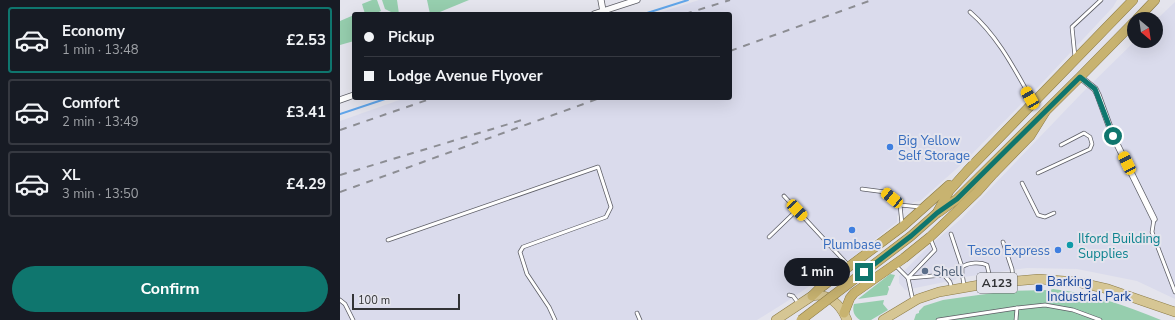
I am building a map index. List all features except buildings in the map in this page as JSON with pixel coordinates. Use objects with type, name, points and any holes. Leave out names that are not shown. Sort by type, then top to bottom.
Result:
[{"type":"highway","points":[[937,213],[949,191],[1033,102],[1133,0]]},
{"type":"highway","points":[[1144,12],[1155,0]]},
{"type":"highway","points":[[801,320],[957,199],[1127,29]]},
{"type":"highway","points":[[847,318],[850,298],[854,293],[930,237],[977,192],[1030,136],[1045,112]]},
{"type":"highway","points":[[812,296],[819,289],[902,228],[987,150]]},
{"type":"main road","name":"A123","points":[[883,320],[913,302],[939,292],[1013,281],[1046,280],[1077,282],[1108,289],[1175,311]]},
{"type":"main road","points":[[776,320],[799,304],[818,294],[829,298],[847,318]]},
{"type":"street","points":[[601,0],[603,11]]},
{"type":"street","points":[[600,12],[637,0]]},
{"type":"street","points":[[1080,77],[1095,89],[1113,136],[1154,219]]},
{"type":"street","points":[[340,100],[352,96]]},
{"type":"lane","points":[[1075,59],[1072,28],[1101,0]]},
{"type":"lane","points":[[970,12],[981,22],[1004,52],[1033,102]]},
{"type":"lane","points":[[1038,173],[1090,149],[1092,144],[1090,137],[1084,133],[1060,144]]},
{"type":"lane","points":[[388,240],[598,167],[611,207],[606,217],[523,247],[520,252],[527,274],[549,307],[555,320]]},
{"type":"lane","points":[[1022,183],[1038,215],[1045,217],[1054,213]]},
{"type":"lane","points":[[862,189],[885,192],[900,205],[925,207]]},
{"type":"lane","points":[[784,196],[849,267]]},
{"type":"lane","points":[[900,205],[902,228]]},
{"type":"lane","points":[[769,237],[797,210]]},
{"type":"lane","points":[[1154,219],[1152,232],[1175,292]]},
{"type":"lane","points":[[950,234],[962,267],[965,287]]},
{"type":"lane","points":[[908,278],[935,250],[930,237]]},
{"type":"lane","points":[[1003,242],[1012,269],[1013,281]]},
{"type":"lane","points":[[962,267],[966,264],[984,263],[987,265],[992,284]]},
{"type":"lane","points":[[895,264],[908,278],[913,302]]},
{"type":"lane","points":[[908,278],[944,275],[950,282],[952,289]]},
{"type":"lane","points":[[789,295],[793,296],[799,304]]},
{"type":"lane","points":[[340,300],[345,304],[353,320]]},
{"type":"lane","points":[[938,320],[1045,305],[1073,310],[1100,320]]},
{"type":"lane","points":[[1016,320],[1017,308]]},
{"type":"lane","points":[[637,313],[640,320]]},
{"type":"shaded area","points":[[699,0],[1117,0],[1113,7],[1042,83],[963,163],[920,201],[914,202],[897,216],[897,222],[854,256],[757,320],[340,320],[340,121],[399,100],[732,100],[732,12],[661,12]]},
{"type":"shaded area","points":[[1175,2],[1175,299],[1137,281],[1077,269],[1027,268],[957,278],[955,280],[905,290],[899,283],[899,276],[927,248],[962,218],[1082,93],[1128,48],[1163,48],[1163,13]]},
{"type":"green space","points":[[372,0],[377,0],[381,11],[364,12],[362,4]]},
{"type":"green space","points":[[382,0],[397,0],[399,12],[391,12],[385,9]]},
{"type":"green space","points":[[427,0],[469,0],[440,12],[430,12]]},
{"type":"green space","points":[[352,16],[352,42],[340,45],[340,21]]},
{"type":"green space","points":[[890,274],[895,275],[890,286],[888,286],[889,289],[887,295],[858,299]]},
{"type":"green space","points":[[1053,289],[1095,297],[1161,320],[914,320],[916,314],[919,313],[924,306],[943,300],[1008,291]]},
{"type":"green space","points":[[884,300],[883,304],[888,310],[871,320],[860,320],[856,317],[853,309],[854,304]]},
{"type":"waterway","points":[[650,12],[688,0]]},
{"type":"waterway","points":[[340,114],[382,100]]},
{"type":"railway","points":[[691,12],[730,0]]},
{"type":"railway","points":[[732,50],[872,0]]},
{"type":"railway","points":[[340,130],[427,100]]},
{"type":"railway","points":[[340,192],[594,100]]},
{"type":"railway","points":[[340,175],[522,120]]},
{"type":"place","name":"Big Yellow Self Storage","points":[[890,147]]},
{"type":"place","name":"Plumbase","points":[[852,230]]},
{"type":"place","name":"Ilford Building Supplies","points":[[1070,245]]},
{"type":"place","name":"Tesco Express","points":[[1058,250]]},
{"type":"place","name":"Shell","points":[[925,271]]},
{"type":"place","name":"Barking Industrial Park","points":[[1039,288]]},
{"type":"route","points":[[864,272],[911,236],[937,213],[957,199],[1080,77],[1095,89],[1113,136]]}]
